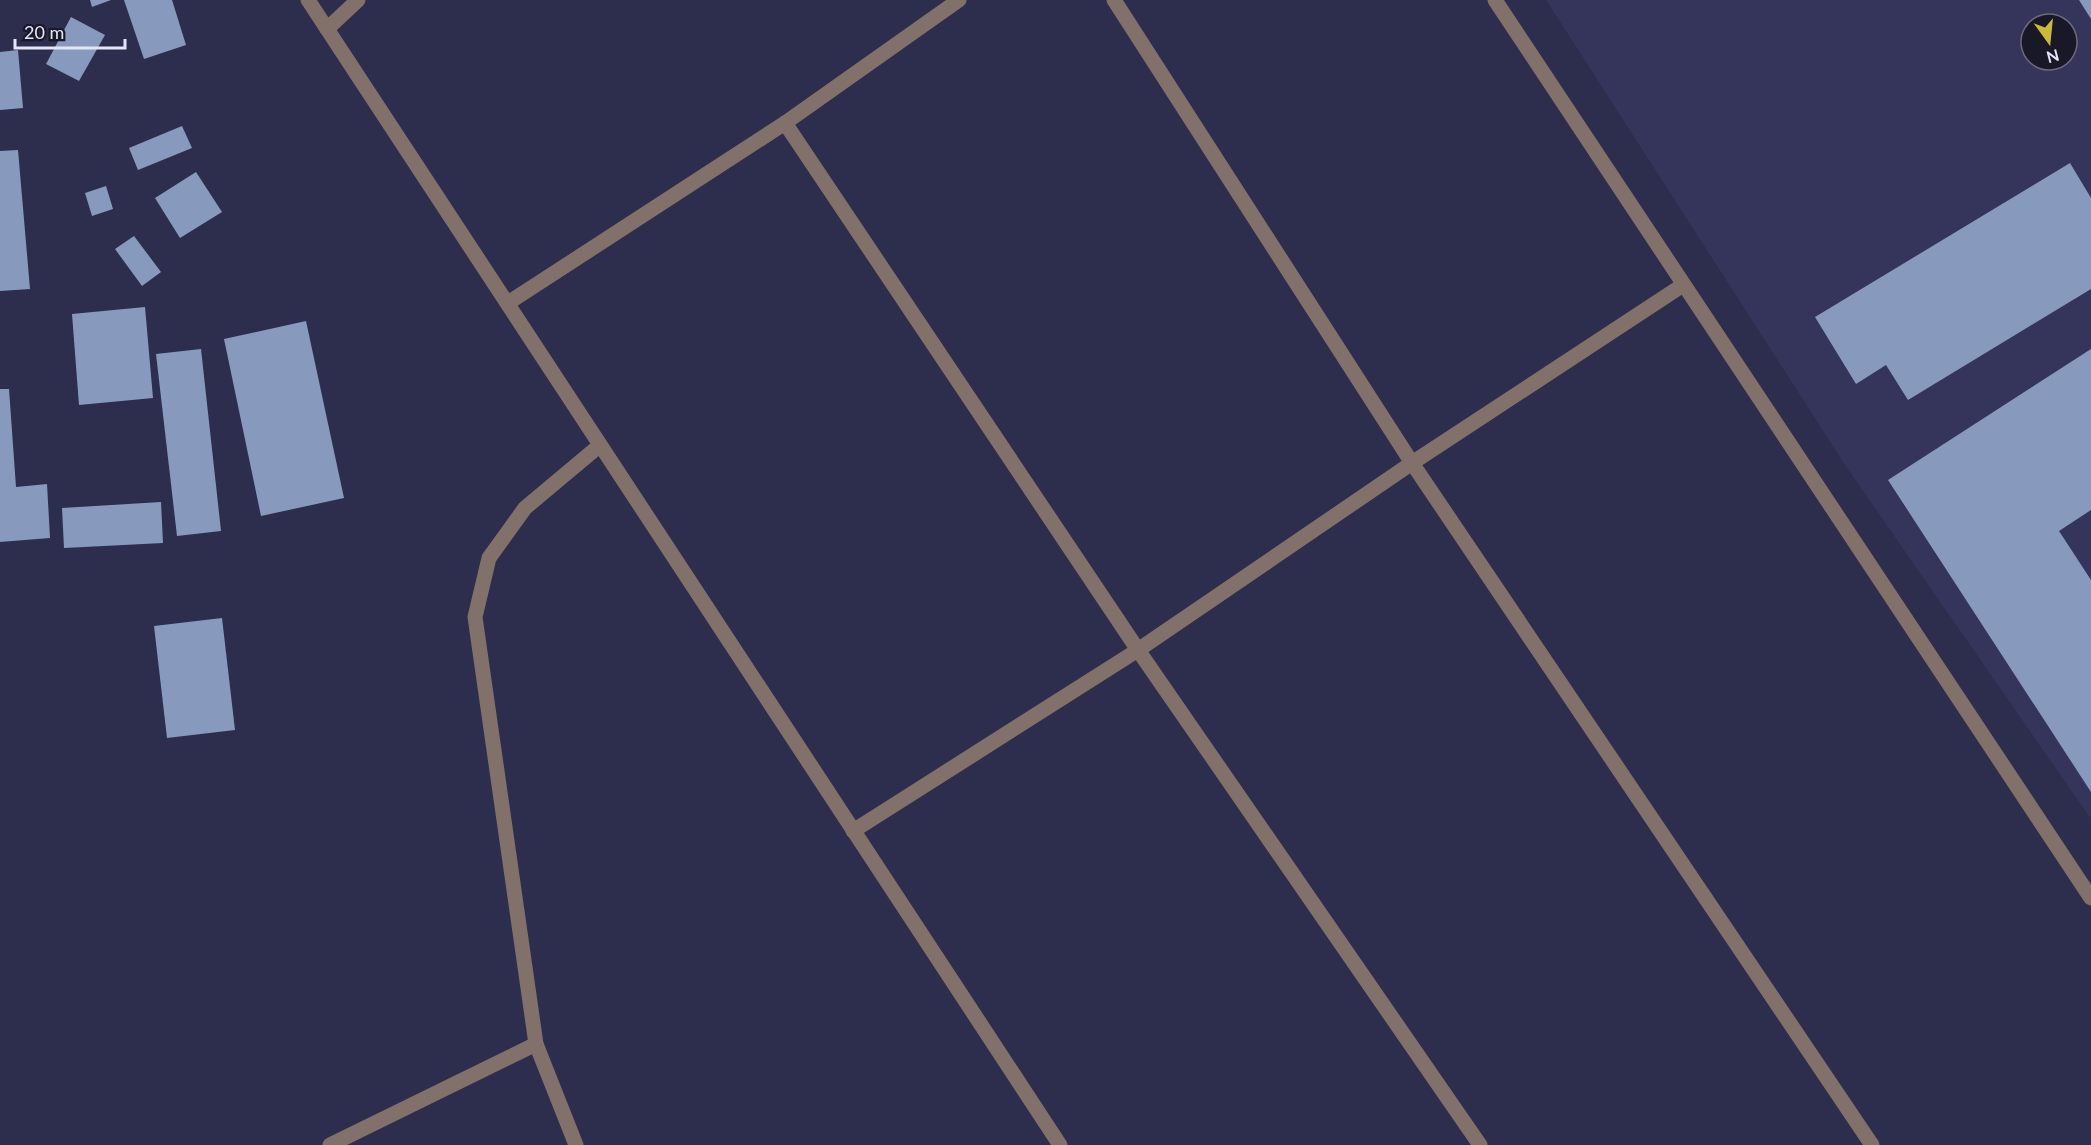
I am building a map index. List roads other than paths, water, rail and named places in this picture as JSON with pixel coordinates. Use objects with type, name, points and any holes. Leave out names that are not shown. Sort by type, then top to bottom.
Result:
[{"type":"street","points":[[308,0],[1060,1145]]},
{"type":"street","points":[[327,29],[358,0]]},
{"type":"street","points":[[508,303],[785,123],[959,0]]},
{"type":"street","points":[[1114,0],[1412,463],[1872,1145]]},
{"type":"street","points":[[1495,0],[2091,898]]},
{"type":"street","points":[[785,123],[1138,650],[1480,1145]]},
{"type":"street","points":[[853,831],[1138,650],[1412,463],[1683,285]]},
{"type":"street","points":[[576,1145],[536,1044],[475,616],[489,558],[525,508],[599,446]]},
{"type":"street","points":[[330,1145],[536,1044]]}]
